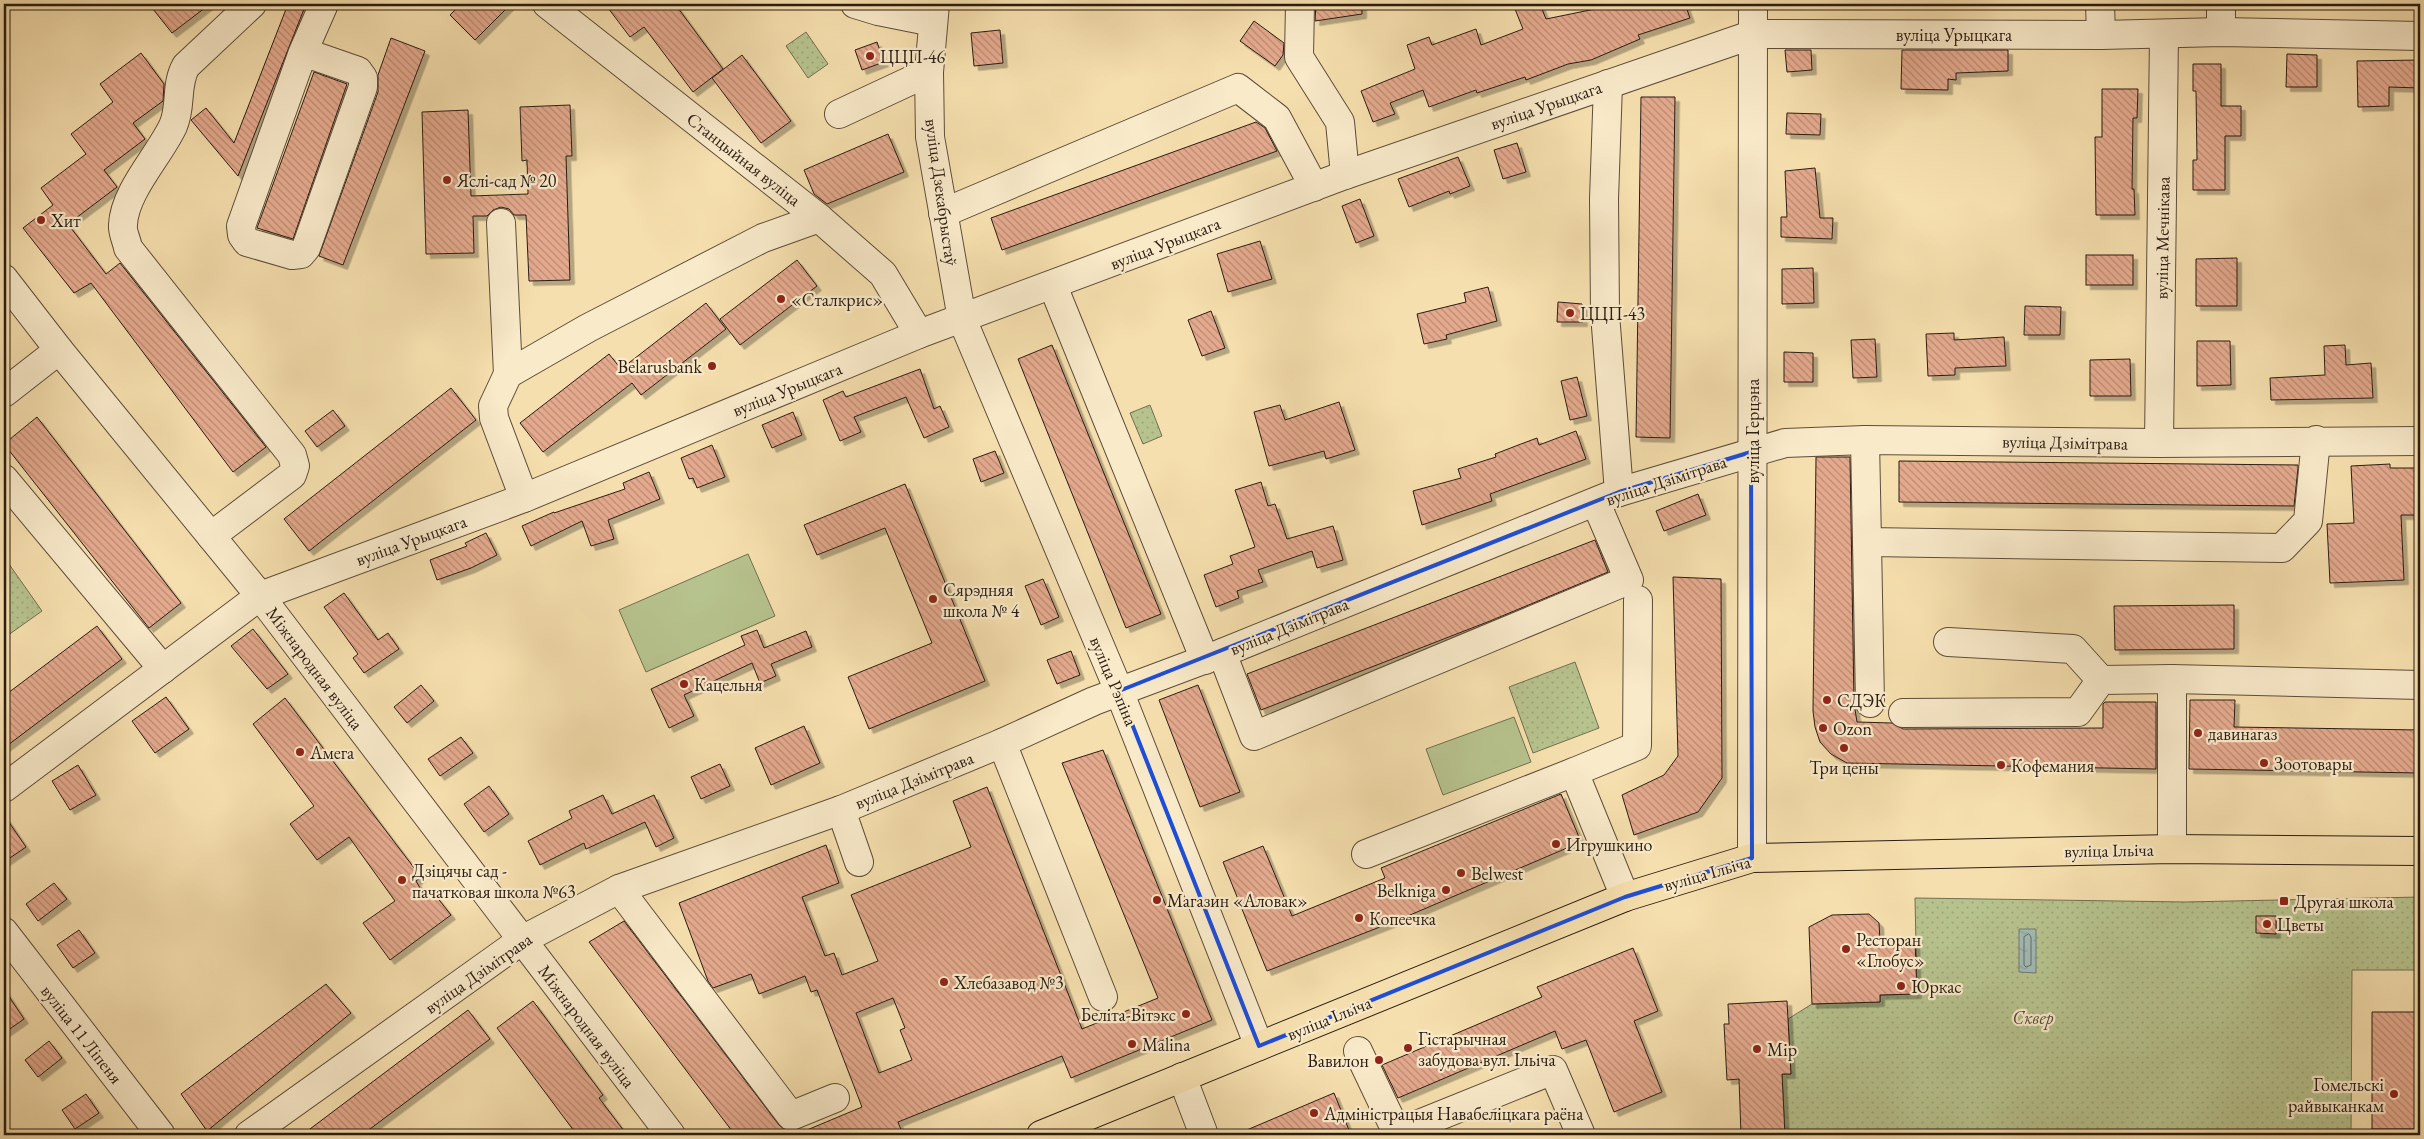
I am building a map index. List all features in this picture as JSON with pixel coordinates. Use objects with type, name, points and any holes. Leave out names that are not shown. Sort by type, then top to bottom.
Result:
[{"type":"main road","name":"вуліца Ільіча","points":[[1041,1135],[1625,897],[1752,858],[2172,849],[2420,851]]},
{"type":"street","points":[[211,536],[292,475],[295,466],[292,455],[128,248],[122,227],[127,206],[173,126],[179,109],[181,75],[186,66],[252,4]]},
{"type":"street","points":[[303,52],[358,70],[364,78],[306,248],[301,254],[292,255],[247,242],[242,235],[241,226],[303,52],[324,4]]},
{"type":"street","name":"Станцыйная вуліца","points":[[547,4],[819,218],[883,274],[920,334]]},
{"type":"street","points":[[855,4],[878,11],[934,13]]},
{"type":"street","points":[[1300,4],[1299,57],[1340,122],[1345,175]]},
{"type":"street","name":"вуліца Герцэна","points":[[1752,858],[1751,452],[1754,4]]},
{"type":"street","points":[[2100,4],[2101,34]]},
{"type":"street","points":[[2221,4],[2221,32]]},
{"type":"street","name":"вуліца Дзекабрыстаў","points":[[934,13],[929,72],[930,137],[962,319]]},
{"type":"street","name":"вуліца Урыцкага","points":[[4,788],[260,596],[524,498],[920,334],[1314,186],[1754,34],[2164,34],[2221,32],[2420,36]]},
{"type":"street","name":"вуліца Мечнікава","points":[[2160,443],[2164,34]]},
{"type":"street","points":[[839,114],[929,72]]},
{"type":"street","points":[[1052,286],[1213,657],[1254,736],[1629,580],[1607,498],[1604,199],[1608,84]]},
{"type":"street","points":[[943,213],[1238,88],[1277,118],[1314,186]]},
{"type":"street","points":[[508,374],[588,328],[763,238],[819,218]]},
{"type":"street","points":[[501,224],[508,374],[493,406],[494,418],[524,498]]},
{"type":"street","name":"Міжнародная вуліца","points":[[4,279],[59,350],[260,596],[671,1135]]},
{"type":"street","name":"вуліца Рэпіна","points":[[962,319],[1119,691],[1259,1046]]},
{"type":"street","points":[[4,393],[59,350]]},
{"type":"street","points":[[1865,440],[1870,703]]},
{"type":"street","name":"вуліца Дзімітрава","points":[[249,1135],[522,940],[619,888],[840,810],[1002,743],[1119,691],[1213,657],[1607,498],[1785,443],[1865,440],[2160,443],[2420,440]]},
{"type":"street","points":[[1867,542],[2282,548],[2308,521],[2316,440]]},
{"type":"street","points":[[4,479],[163,670]]},
{"type":"street","points":[[1366,854],[1637,746],[1638,600]]},
{"type":"street","points":[[1948,642],[2073,649],[2101,680],[2172,679],[2420,685]]},
{"type":"street","points":[[2172,679],[2172,849]]},
{"type":"street","points":[[1903,713],[2078,712],[2101,680]]},
{"type":"street","points":[[1002,743],[1103,997]]},
{"type":"street","points":[[1574,772],[1625,897]]},
{"type":"street","points":[[840,810],[859,862]]},
{"type":"street","points":[[619,888],[790,1116],[835,1098]]},
{"type":"street","name":"вуліца 11 Ліпеня","points":[[4,932],[161,1135]]},
{"type":"street","points":[[1358,1052],[1397,1133],[1553,1070],[1581,1135]]},
{"type":"street","points":[[1182,1077],[1204,1135]]},
{"type":"highlighted area","points":[[1751,452],[1752,858],[1625,897],[1259,1046],[1119,691],[1619,492]]},
{"type":"green space","points":[[806,32],[828,64],[808,78],[786,46]]},
{"type":"green space","points":[[1150,405],[1162,436],[1143,444],[1130,413]]},
{"type":"green space","points":[[748,554],[775,616],[646,672],[619,610]]},
{"type":"green space","points":[[4,557],[42,611],[4,638]]},
{"type":"green space","points":[[1575,662],[1599,728],[1533,753],[1509,687]]},
{"type":"green space","points":[[1514,717],[1531,762],[1443,795],[1426,749]]},
{"type":"green space","name":"Сквер","points":[[2420,897],[2420,970],[2352,970],[2351,1135],[1785,1135],[1782,1074],[1791,1074],[1788,1019],[1812,1004],[1880,1002],[1880,995],[1917,994],[1915,898],[2185,902]]},
{"type":"water","points":[[2019,929],[2036,929],[2036,973],[2019,972]]},
{"type":"building","points":[[149,4],[210,4],[172,33]]},
{"type":"building","points":[[288,4],[306,4],[238,176],[191,120],[206,108],[234,143]]},
{"type":"building","points":[[461,4],[511,4],[475,40],[450,15]]},
{"type":"building","points":[[605,4],[675,4],[723,69],[693,92],[644,27],[630,37]]},
{"type":"building","points":[[1316,4],[1362,4],[1362,14],[1315,21]]},
{"type":"building","points":[[1513,4],[1540,4],[1546,19],[1600,8],[1598,4],[1685,4],[1690,18],[1638,35],[1640,39],[1591,60],[1568,64],[1526,80],[1525,77],[1477,93],[1476,90],[1429,107],[1423,90],[1390,103],[1395,114],[1373,122],[1361,91],[1415,69],[1407,45],[1429,37],[1432,45],[1476,29],[1481,45],[1523,29]]},
{"type":"building","points":[[1254,21],[1284,43],[1283,55],[1275,66],[1240,41]]},
{"type":"building","points":[[1000,30],[1003,63],[974,66],[971,33]]},
{"type":"building","points":[[391,38],[425,51],[343,265],[319,256],[378,92],[378,75]]},
{"type":"building","name":"ЦЦП-46","points":[[877,42],[884,62],[862,70],[855,50]]},
{"type":"building","points":[[1785,50],[1811,50],[1812,70],[1787,72]]},
{"type":"building","points":[[1902,50],[2008,50],[2008,71],[1956,73],[1956,80],[1948,79],[1948,90],[1901,89]]},
{"type":"building","points":[[141,53],[164,84],[163,101],[133,123],[145,139],[104,170],[117,187],[68,224],[106,274],[120,263],[266,447],[233,472],[91,283],[74,293],[23,228],[53,205],[41,188],[86,154],[71,134],[113,102],[100,84]]},
{"type":"building","points":[[2287,54],[2317,55],[2317,87],[2286,87]]},
{"type":"building","points":[[742,55],[791,121],[761,143],[712,78]]},
{"type":"building","points":[[2420,60],[2420,88],[2389,87],[2389,106],[2358,107],[2357,61]]},
{"type":"building","points":[[2193,64],[2221,64],[2221,106],[2241,106],[2241,136],[2225,136],[2225,190],[2193,190],[2193,160],[2197,160],[2196,91],[2193,91]]},
{"type":"building","points":[[314,72],[347,84],[293,239],[257,228]]},
{"type":"building","points":[[2102,89],[2138,89],[2137,118],[2133,118],[2132,189],[2134,189],[2135,215],[2096,215],[2095,137],[2102,137]]},
{"type":"building","points":[[1641,97],[1675,97],[1670,438],[1636,437]]},
{"type":"building","name":"Яслі-сад № 20","points":[[570,105],[572,156],[566,156],[570,280],[529,281],[526,215],[514,215],[509,209],[501,207],[493,210],[487,216],[473,216],[474,253],[426,254],[422,112],[468,110],[471,196],[528,194],[527,160],[522,161],[520,107]]},
{"type":"building","points":[[1787,113],[1821,114],[1820,135],[1786,134]]},
{"type":"building","points":[[1256,122],[1265,128],[1277,151],[1002,250],[991,218]]},
{"type":"building","points":[[888,134],[904,172],[827,204],[814,194],[804,170]]},
{"type":"building","points":[[1517,143],[1526,172],[1503,179],[1494,150]]},
{"type":"building","points":[[1458,157],[1470,186],[1450,194],[1449,191],[1409,207],[1398,179]]},
{"type":"building","points":[[1815,168],[1820,218],[1833,218],[1832,239],[1781,237],[1781,217],[1787,217],[1785,171]]},
{"type":"building","points":[[1360,199],[1374,236],[1356,243],[1342,206]]},
{"type":"building","points":[[1260,241],[1272,279],[1228,292],[1217,254]]},
{"type":"building","points":[[2086,255],[2133,255],[2133,285],[2086,285]]},
{"type":"building","points":[[2237,258],[2237,306],[2196,306],[2196,259]]},
{"type":"building","points":[[797,260],[817,286],[740,345],[720,319]]},
{"type":"building","points":[[1813,268],[1814,303],[1782,304],[1782,269]]},
{"type":"building","points":[[1488,287],[1497,321],[1446,335],[1447,339],[1424,344],[1417,314],[1466,302],[1464,293]]},
{"type":"building","name":"ЦЦП-43","points":[[1558,302],[1582,304],[1583,322],[1557,322]]},
{"type":"building","points":[[706,303],[726,329],[641,395],[632,383],[543,452],[520,423],[609,354],[621,369]]},
{"type":"building","points":[[2025,306],[2061,307],[2060,335],[2024,335]]},
{"type":"building","points":[[1211,311],[1225,348],[1202,356],[1188,320]]},
{"type":"building","points":[[1954,333],[1954,340],[2004,337],[2006,366],[1955,368],[1955,375],[1928,376],[1926,334]]},
{"type":"building","points":[[1875,339],[1877,377],[1853,378],[1851,340]]},
{"type":"building","points":[[2197,341],[2230,341],[2231,385],[2197,386]]},
{"type":"building","points":[[1052,345],[1161,614],[1126,628],[1018,359]]},
{"type":"building","points":[[2345,345],[2346,365],[2371,363],[2373,398],[2271,400],[2270,378],[2325,375],[2324,346]]},
{"type":"building","points":[[1784,352],[1813,353],[1813,382],[1784,382]]},
{"type":"building","points":[[2130,359],[2131,396],[2090,396],[2090,360]]},
{"type":"building","points":[[920,369],[934,409],[940,406],[949,427],[924,438],[906,397],[854,417],[861,432],[840,441],[823,400],[843,391],[846,397]]},
{"type":"building","points":[[1577,377],[1587,416],[1570,420],[1561,381]]},
{"type":"building","points":[[451,388],[476,420],[309,551],[284,519]]},
{"type":"building","points":[[1339,402],[1355,450],[1326,459],[1324,451],[1269,466],[1254,412],[1280,405],[1285,420]]},
{"type":"building","points":[[333,410],[345,426],[317,447],[305,431]]},
{"type":"building","points":[[793,412],[802,435],[772,448],[762,425]]},
{"type":"building","points":[[37,417],[181,603],[149,628],[4,444]]},
{"type":"building","points":[[1576,431],[1586,459],[1490,494],[1492,501],[1422,525],[1413,491],[1461,478],[1458,469],[1496,457],[1495,454],[1537,438],[1539,445]]},
{"type":"building","points":[[712,445],[725,477],[697,488],[693,478],[689,479],[681,458]]},
{"type":"building","points":[[995,451],[1004,473],[981,482],[973,459]]},
{"type":"building","points":[[1816,457],[1850,457],[1854,703],[1857,722],[1892,723],[1903,729],[2103,728],[2103,704],[2105,702],[2156,702],[2156,769],[1847,763],[1831,754],[1820,742],[1815,727],[1813,711]]},
{"type":"building","points":[[1899,461],[2298,465],[2298,468],[2294,506],[1899,502]]},
{"type":"building","points":[[2390,464],[2390,468],[2420,468],[2420,515],[2401,515],[2404,580],[2330,583],[2327,524],[2354,523],[2351,466]]},
{"type":"building","points":[[649,472],[660,499],[608,520],[614,539],[591,546],[582,521],[531,546],[522,526],[554,512],[625,489],[623,483]]},
{"type":"building","points":[[1261,482],[1268,506],[1275,504],[1287,539],[1333,526],[1343,560],[1317,568],[1312,551],[1258,570],[1263,582],[1237,591],[1239,598],[1216,607],[1204,575],[1233,564],[1230,556],[1255,547],[1235,490]]},
{"type":"building","name":"Сярэдняя школа № 4","points":[[905,484],[985,681],[869,729],[848,677],[932,643],[885,528],[817,555],[804,525]]},
{"type":"building","points":[[1698,494],[1706,515],[1664,531],[1656,511]]},
{"type":"building","points":[[486,533],[497,555],[471,568],[437,580],[430,560],[467,546],[465,543]]},
{"type":"building","points":[[1595,540],[1608,572],[1490,621],[1261,710],[1247,674]]},
{"type":"building","points":[[1673,577],[1721,579],[1722,778],[1698,812],[1634,835],[1622,795],[1664,775],[1678,756]]},
{"type":"building","points":[[1043,579],[1059,617],[1041,625],[1025,586]]},
{"type":"building","points":[[344,593],[378,640],[388,633],[399,649],[364,673],[353,658],[358,654],[324,607]]},
{"type":"building","points":[[2234,605],[2234,649],[2115,650],[2114,606]]},
{"type":"building","points":[[97,626],[122,659],[4,748],[4,696]]},
{"type":"building","points":[[253,629],[288,674],[267,689],[231,646]]},
{"type":"building","points":[[757,630],[764,648],[806,631],[812,647],[771,664],[776,676],[760,683],[752,663],[684,695],[694,716],[669,728],[651,689],[745,645],[741,636]]},
{"type":"building","points":[[1071,651],[1080,675],[1057,684],[1047,660]]},
{"type":"building","points":[[421,685],[434,701],[407,723],[394,707]]},
{"type":"building","points":[[1198,685],[1240,792],[1200,807],[1159,700]]},
{"type":"building","points":[[166,697],[189,729],[155,753],[132,721]]},
{"type":"building","name":"Дзіцячы сад - пачатковая школа №63","points":[[285,698],[421,877],[416,881],[424,895],[432,891],[451,915],[390,960],[363,923],[395,901],[349,837],[317,860],[290,824],[314,806],[253,724]]},
{"type":"building","points":[[2190,700],[2235,700],[2234,727],[2420,730],[2420,773],[2189,769]]},
{"type":"building","points":[[804,726],[820,763],[771,785],[755,748]]},
{"type":"building","points":[[461,737],[473,753],[440,776],[428,759]]},
{"type":"building","points":[[1103,750],[1212,1020],[1071,1078],[1062,1056],[898,1122],[903,1135],[795,1135],[862,1107],[817,990],[811,992],[805,976],[759,994],[751,974],[713,988],[708,981],[679,903],[826,845],[839,883],[802,897],[825,956],[834,953],[842,975],[878,961],[851,895],[971,847],[953,801],[987,787],[1082,1029],[1158,998],[1062,763]],"holes":[[[893,998],[905,1028],[900,1030],[912,1060],[879,1073],[856,1013]]]},
{"type":"building","points":[[720,764],[730,786],[701,799],[691,777]]},
{"type":"building","points":[[78,765],[96,795],[70,810],[52,781]]},
{"type":"building","points":[[489,786],[509,814],[484,832],[464,804]]},
{"type":"building","points":[[1561,794],[1581,842],[1403,918],[1267,971],[1223,862],[1263,846],[1292,916],[1385,878],[1381,868]]},
{"type":"building","points":[[603,795],[612,814],[654,795],[674,838],[656,847],[645,822],[586,849],[584,843],[540,865],[528,841],[572,818],[569,811]]},
{"type":"building","points":[[4,815],[26,847],[4,862]]},
{"type":"building","points":[[54,883],[67,899],[38,921],[26,904]]},
{"type":"building","points":[[1869,914],[1879,923],[1880,941],[1915,940],[1917,994],[1880,995],[1880,1002],[1812,1004],[1809,927],[1832,915]]},
{"type":"building","points":[[2256,916],[2276,916],[2276,934],[2256,933]]},
{"type":"building","points":[[624,921],[779,1125],[791,1135],[735,1135],[589,942]]},
{"type":"building","points":[[79,930],[95,953],[73,968],[57,945]]},
{"type":"building","points":[[1633,948],[1658,1011],[1634,1021],[1662,1092],[1614,1112],[1586,1040],[1562,1049],[1555,1031],[1398,1098],[1382,1065],[1542,997],[1537,987]]},
{"type":"building","points":[[326,984],[351,1013],[207,1131],[181,1094]]},
{"type":"building","points":[[4,989],[24,1019],[4,1033]]},
{"type":"building","points":[[533,1001],[603,1095],[599,1098],[627,1135],[577,1135],[497,1028]]},
{"type":"building","name":"Мір","points":[[1787,1001],[1791,1074],[1782,1074],[1785,1135],[1741,1135],[1739,1079],[1727,1080],[1724,1024],[1729,1024],[1728,1004]]},
{"type":"building","points":[[468,1010],[490,1039],[362,1135],[302,1135]]},
{"type":"building","name":"Гомельскі райвыканкам","points":[[2372,1012],[2420,1012],[2420,1059],[2417,1059],[2417,1129],[2372,1129]]},
{"type":"building","points":[[49,1041],[62,1058],[38,1077],[25,1060]]},
{"type":"building","name":"Адміністрацыя Навабеліцкага раёна","points":[[1334,1093],[1351,1135],[1235,1135]]},
{"type":"building","points":[[86,1094],[99,1113],[75,1129],[62,1110]]},
{"type":"place","name":"ЦЦП-46","points":[[870,56]]},
{"type":"place","name":"Яслі-сад № 20","points":[[447,180]]},
{"type":"place","name":"Хит","points":[[41,220]]},
{"type":"place","name":"«Сталкрис»","points":[[781,299]]},
{"type":"place","name":"ЦЦП-43","points":[[1570,313]]},
{"type":"place","name":"Belarusbank","points":[[712,366]]},
{"type":"place","name":"Сярэдняя школа № 4","points":[[933,599]]},
{"type":"place","name":"Кацельня","points":[[684,684]]},
{"type":"place","name":"СДЭК","points":[[1827,700]]},
{"type":"place","name":"Ozon","points":[[1823,728]]},
{"type":"place","name":"давинагаз","points":[[2198,733]]},
{"type":"place","name":"Три цены","points":[[1844,748]]},
{"type":"place","name":"Амега","points":[[300,752]]},
{"type":"place","name":"Зоотовары","points":[[2264,763]]},
{"type":"place","name":"Кофемания","points":[[2001,765]]},
{"type":"place","name":"Игрушкино","points":[[1556,844]]},
{"type":"place","name":"Belwest","points":[[1461,873]]},
{"type":"place","name":"Дзіцячы сад - пачатковая школа №63","points":[[402,880]]},
{"type":"place","name":"Belkniga","points":[[1446,890]]},
{"type":"place","name":"Магазин «Аловак»","points":[[1157,900]]},
{"type":"place","name":"Другая школа","points":[[2284,901]]},
{"type":"place","name":"Копеечка","points":[[1359,918]]},
{"type":"place","name":"Цветы","points":[[2267,924]]},
{"type":"place","name":"Ресторан «Глобус»","points":[[1846,949]]},
{"type":"place","name":"Хлебазавод №3","points":[[944,982]]},
{"type":"place","name":"Юркас","points":[[1901,986]]},
{"type":"place","name":"Беліта-Вітэкс","points":[[1186,1014]]},
{"type":"place","name":"Malina","points":[[1132,1044]]},
{"type":"place","name":"Гістарычная забудова вул. Ільіча","points":[[1408,1048]]},
{"type":"place","name":"Мір","points":[[1757,1049]]},
{"type":"place","name":"Вавилон","points":[[1379,1060]]},
{"type":"place","name":"Гомельскі райвыканкам","points":[[2394,1094]]},
{"type":"place","name":"Адміністрацыя Навабеліцкага раёна","points":[[1314,1113]]}]
